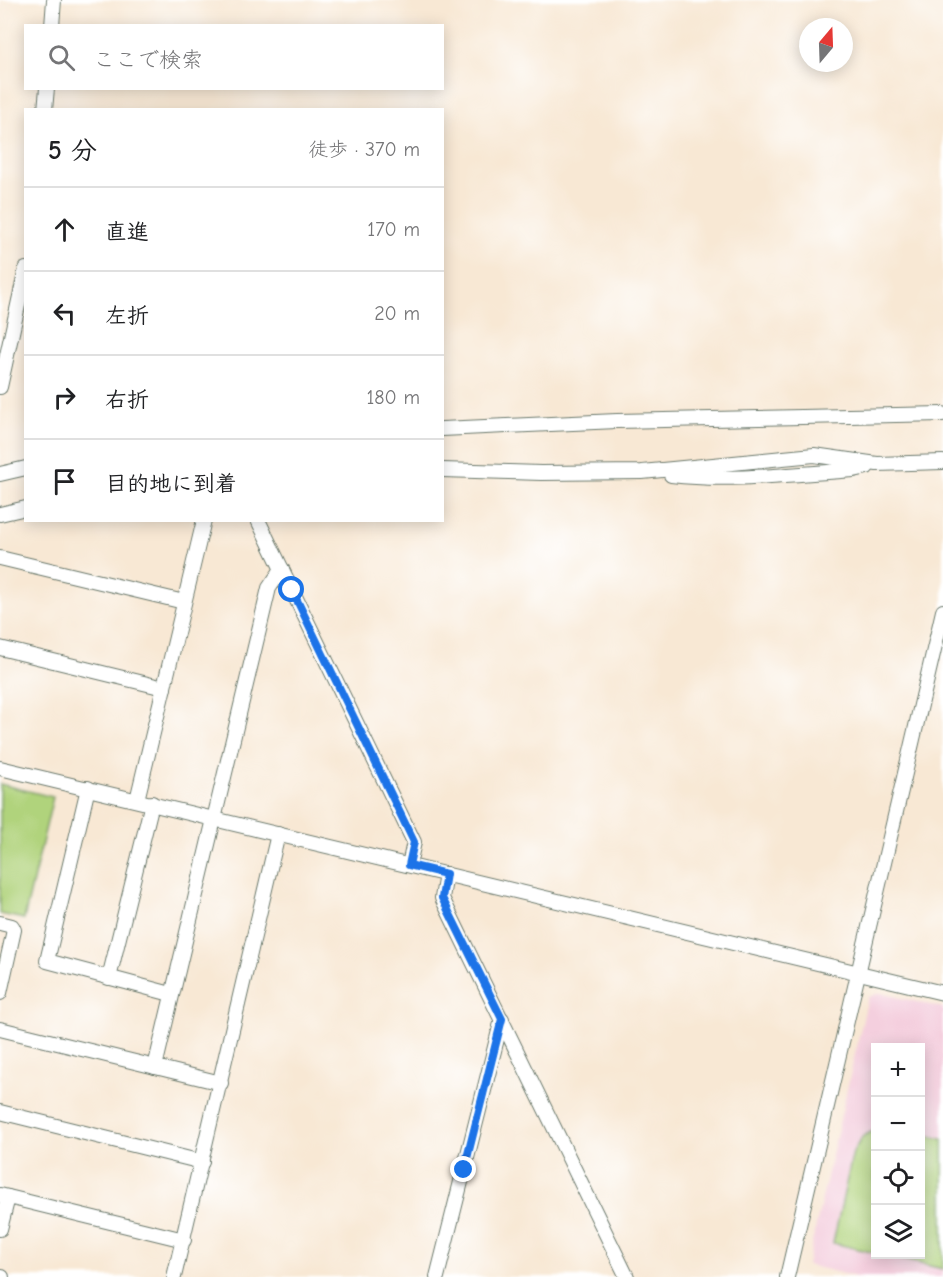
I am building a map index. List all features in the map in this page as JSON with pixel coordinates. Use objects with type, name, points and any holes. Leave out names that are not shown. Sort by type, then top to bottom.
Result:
[{"type":"street","points":[[52,24],[54,0]]},
{"type":"street","points":[[45,108],[47,90]]},
{"type":"street","points":[[0,387],[24,277]]},
{"type":"street","points":[[444,429],[617,421],[943,414]]},
{"type":"street","points":[[444,470],[541,473],[642,472],[814,455],[877,464],[943,462]]},
{"type":"street","points":[[0,474],[24,468]]},
{"type":"street","points":[[0,514],[24,508]]},
{"type":"street","points":[[137,800],[204,522]]},
{"type":"street","points":[[259,522],[414,842],[409,865]]},
{"type":"street","points":[[0,558],[184,602]]},
{"type":"street","points":[[155,1067],[269,588],[282,569]]},
{"type":"street","points":[[786,1277],[943,611]]},
{"type":"street","points":[[0,648],[164,688]]},
{"type":"street","points":[[0,768],[943,993]]},
{"type":"street","points":[[88,788],[47,962],[171,994]]},
{"type":"street","points":[[109,978],[152,803]]},
{"type":"street","points":[[174,1277],[278,834]]},
{"type":"street","points":[[446,874],[442,898],[627,1277]]},
{"type":"street","points":[[0,923],[12,926],[14,930],[0,993]]},
{"type":"street","points":[[437,1277],[502,1019]]},
{"type":"street","points":[[0,1029],[220,1083]]},
{"type":"street","points":[[0,1112],[202,1162]]},
{"type":"street","points":[[0,1229],[4,1196],[184,1240]]},
{"type":"shaded area","points":[[880,993],[943,1008],[943,1277],[857,1277],[807,1265],[868,997]]},
{"type":"green space","points":[[0,784],[53,797],[24,919],[0,914]]},
{"type":"green space","points":[[871,1132],[871,1252],[833,1243],[853,1152],[863,1136]]},
{"type":"green space","points":[[925,1135],[943,1139],[943,1269],[899,1259],[925,1259]]},
{"type":"route","points":[[292,590],[414,842],[409,865],[446,874],[442,898],[502,1019],[464,1170]]}]
